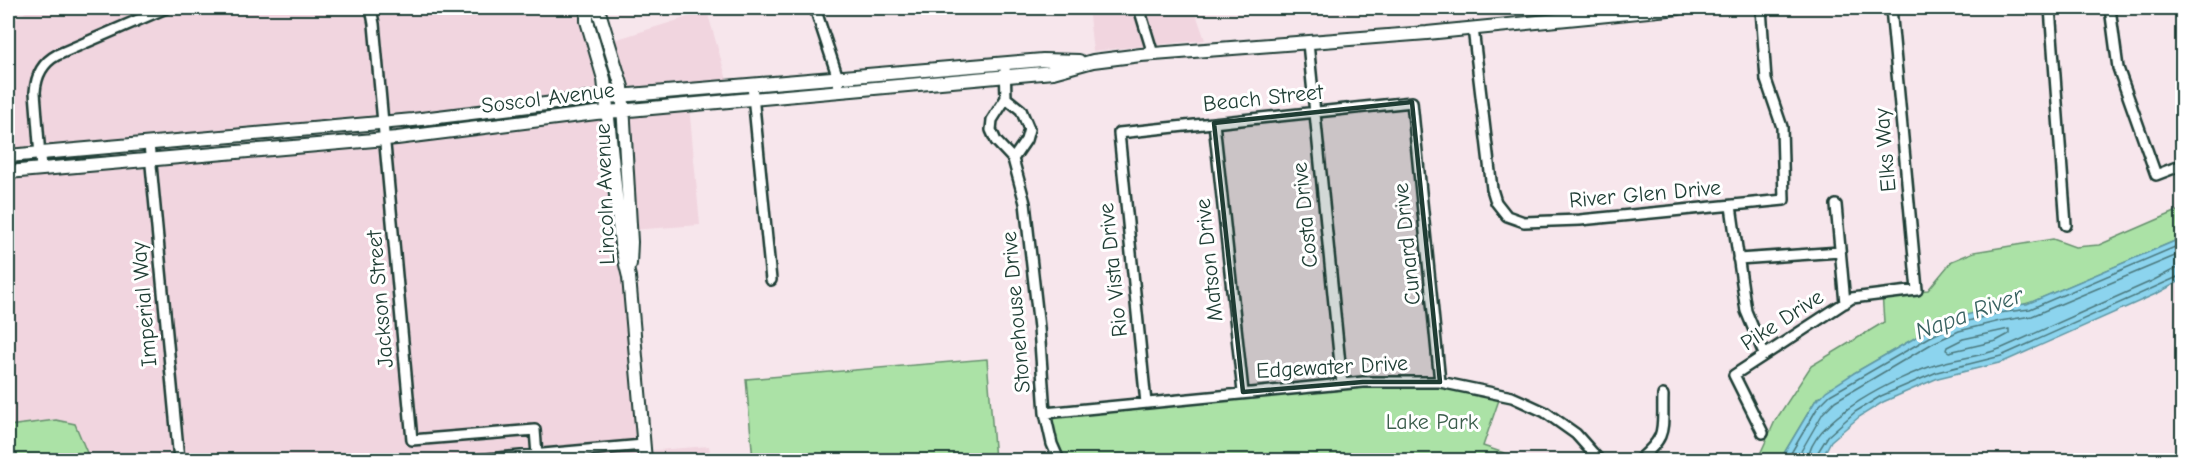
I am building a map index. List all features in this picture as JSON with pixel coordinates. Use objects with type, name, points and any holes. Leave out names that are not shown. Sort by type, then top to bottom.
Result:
[{"type":"main road","name":"Lincoln Avenue","points":[[587,8],[587,21],[602,67],[621,244],[629,277]]},
{"type":"main road","name":"Lincoln Avenue","points":[[594,8],[600,15],[622,87],[631,242],[629,277],[645,460]]},
{"type":"main road","name":"Soscol Avenue","points":[[8,172],[386,139],[624,111],[753,92],[1005,70],[1053,72],[1093,61],[1153,54],[1308,43],[1679,8]]},
{"type":"main road","name":"Soscol Avenue","points":[[8,156],[384,123],[623,96],[753,92]]},
{"type":"street","points":[[41,169],[35,92],[44,64],[57,55],[166,8]]},
{"type":"street","name":"Jackson Street","points":[[371,8],[386,139],[412,440],[535,430],[537,454]]},
{"type":"street","points":[[815,8],[838,84]]},
{"type":"street","points":[[1139,8],[1153,54]]},
{"type":"street","name":"River Glen Drive","points":[[1473,28],[1492,189],[1496,202],[1507,216],[1524,222],[1545,222],[1784,200],[1782,127],[1766,80],[1761,8]]},
{"type":"street","name":"Elks Way","points":[[1891,8],[1917,290]]},
{"type":"street","points":[[2050,8],[2066,225]]},
{"type":"street","points":[[2110,8],[2118,68],[2156,175],[2182,165]]},
{"type":"street","name":"Costa Drive","points":[[1308,43],[1342,384]]},
{"type":"street","points":[[1005,70],[1006,98],[1021,110],[1029,129],[1026,140],[1013,159]]},
{"type":"street","points":[[753,92],[771,280]]},
{"type":"street","name":"Stonehouse Drive","points":[[1006,98],[992,120],[992,130],[996,141],[1013,159],[1025,203],[1040,328],[1045,413],[1052,444],[1059,460]]},
{"type":"street","name":"Beach Street","points":[[1119,134],[1412,102]]},
{"type":"street","name":"Cunard Drive","points":[[1412,102],[1440,382]]},
{"type":"street","name":"Matson Drive","points":[[1214,123],[1243,392]]},
{"type":"street","name":"Rio Vista Drive","points":[[1119,134],[1146,402]]},
{"type":"street","name":"Imperial Way","points":[[149,144],[178,460]]},
{"type":"street","points":[[1836,205],[1845,303]]},
{"type":"street","points":[[1731,206],[1746,312],[1764,354]]},
{"type":"street","points":[[1738,259],[1840,252]]},
{"type":"street","name":"Pike Drive","points":[[1763,433],[1734,375],[1859,296],[1917,290]]},
{"type":"street","name":"Edgewater Drive","points":[[1045,413],[1363,382],[1440,382],[1512,397],[1545,412],[1576,434],[1599,460]]},
{"type":"street","points":[[1639,460],[1656,446],[1661,437],[1663,395]]},
{"type":"street","points":[[476,460],[643,444]]},
{"type":"highlighted area","points":[[1412,102],[1440,382],[1363,382],[1243,392],[1214,123]]},
{"type":"shaded area","points":[[31,8],[587,8],[606,98],[8,156],[8,25]]},
{"type":"shaded area","points":[[1088,8],[1194,8],[1205,40],[1093,51]]},
{"type":"shaded area","points":[[707,11],[729,87],[623,96],[608,42]]},
{"type":"shaded area","points":[[689,105],[700,225],[631,230],[624,111]]},
{"type":"shaded area","points":[[608,112],[644,451],[709,446],[711,460],[90,460],[75,424],[56,420],[8,426],[8,172]]},
{"type":"green space","points":[[2182,209],[2182,238],[2032,302],[1927,331],[1854,373],[1841,391],[1817,398],[1780,460],[1745,460],[1760,454],[1775,421],[1811,366],[1884,322],[1882,293],[1928,290],[1952,261],[1974,252],[2053,239],[2075,247],[2099,245]]},
{"type":"green space","points":[[987,359],[995,460],[753,460],[746,379]]},
{"type":"green space","name":"Lake Park","points":[[1440,382],[1501,394],[1483,446],[1525,460],[1059,460],[1045,413],[1243,392]]},
{"type":"green space","points":[[56,420],[75,424],[90,460],[8,460],[8,426]]},
{"type":"water","points":[[2182,238],[2182,280],[2158,293],[2003,362],[1938,378],[1883,402],[1859,417],[1831,441],[1821,460],[1780,460],[1817,398],[1818,400],[1826,391],[1854,373],[1927,331],[1955,318],[1997,307],[2027,304]]},
{"type":"water label","name":"Napa River","points":[[1969,313]]}]
